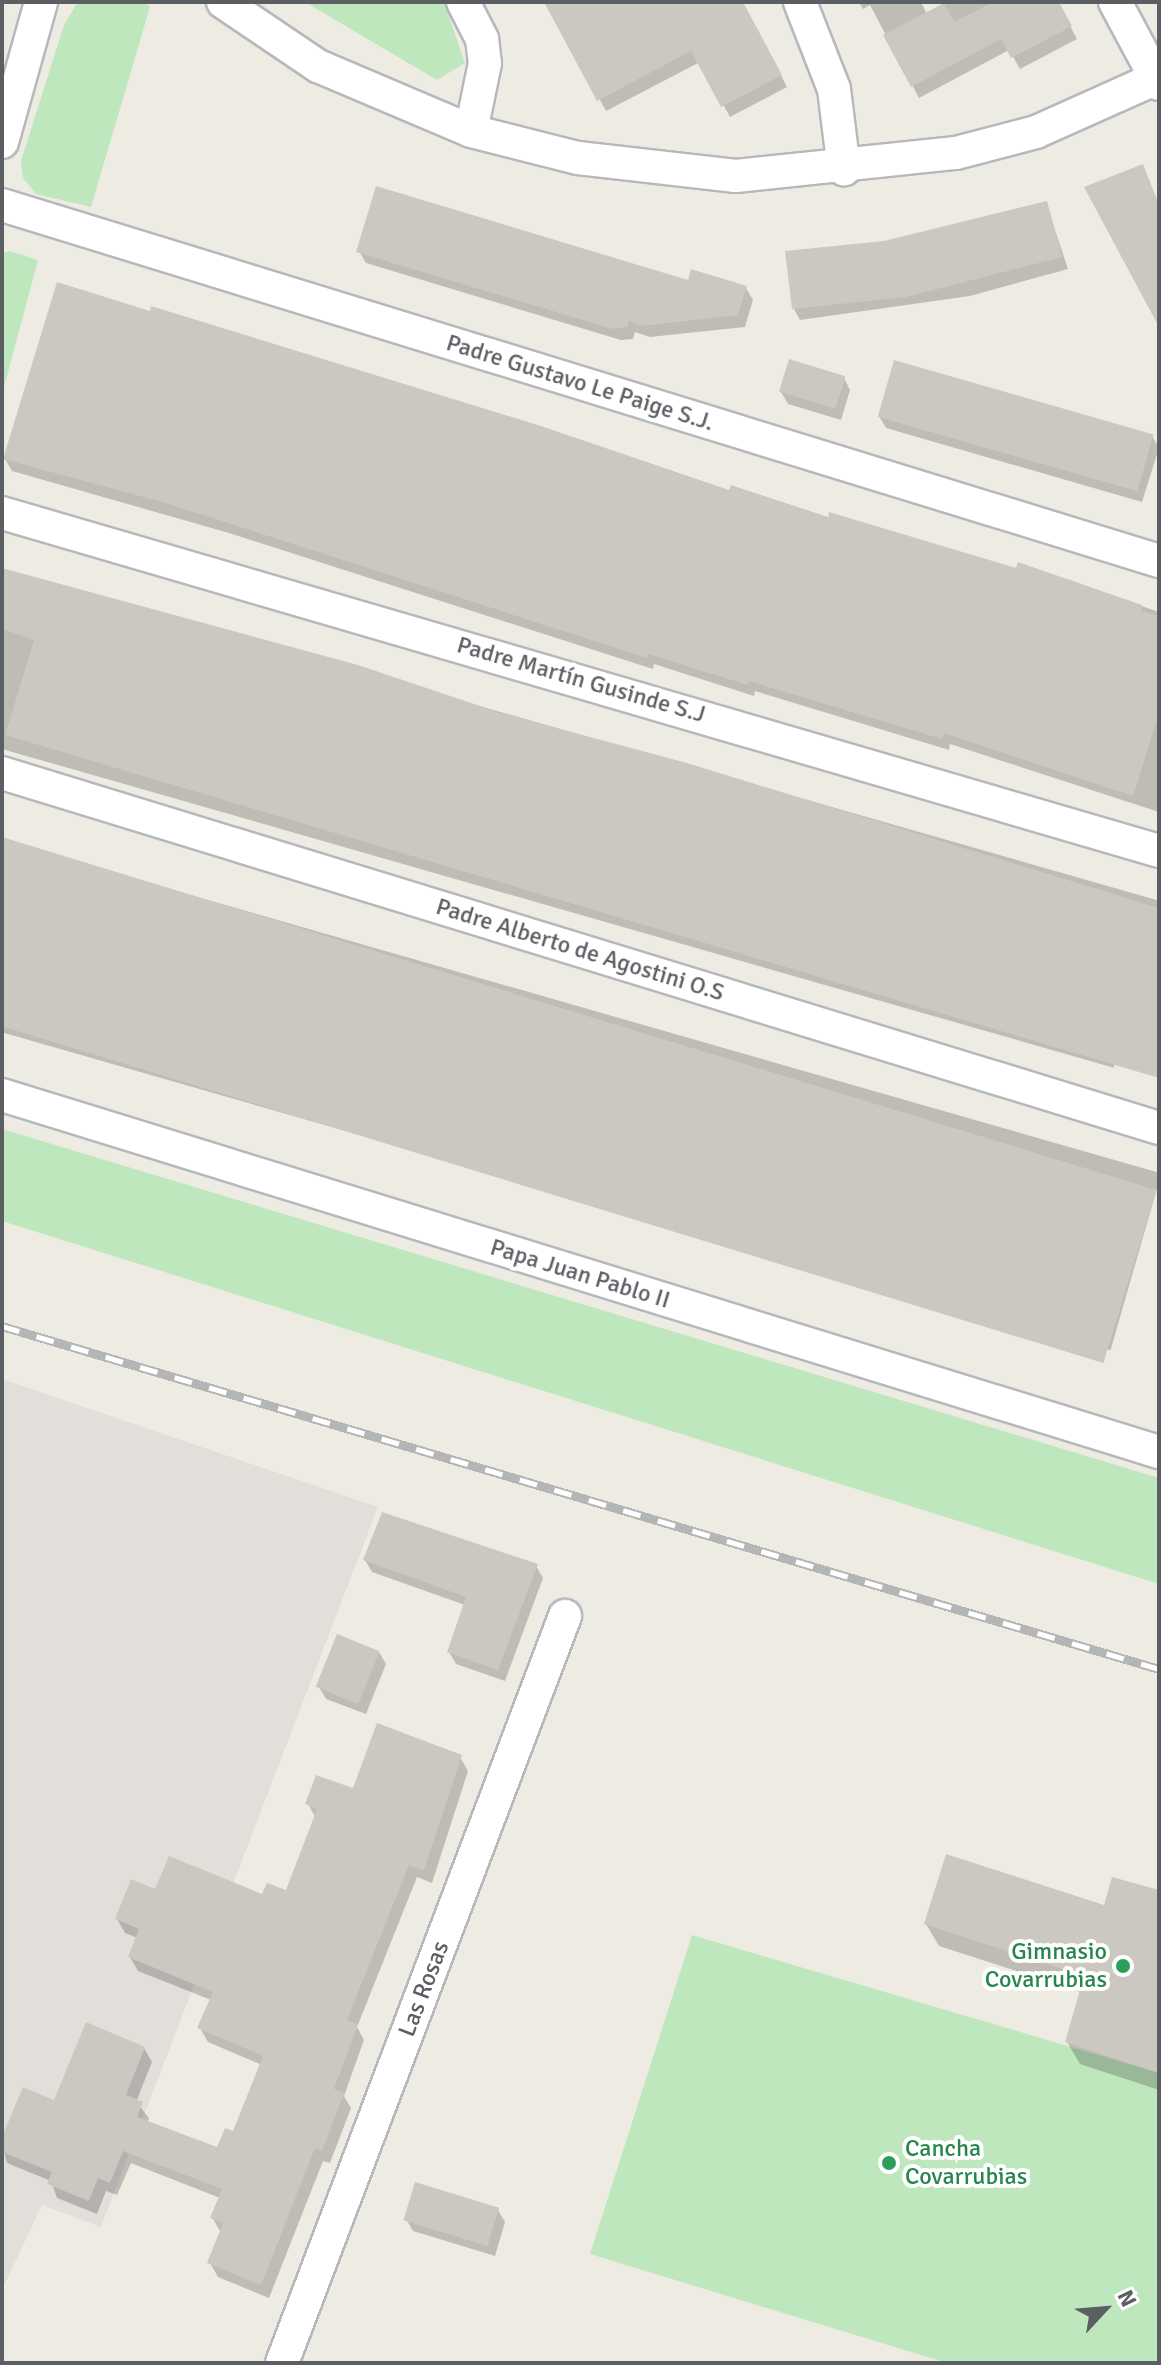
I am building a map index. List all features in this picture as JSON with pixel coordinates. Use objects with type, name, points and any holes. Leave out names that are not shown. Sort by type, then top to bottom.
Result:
[{"type":"street","points":[[2,142],[41,2]]},
{"type":"street","points":[[223,2],[318,66],[471,131],[578,158],[736,176],[844,169],[956,153],[1036,132],[1158,80],[1115,2]]},
{"type":"street","points":[[463,2],[482,39],[485,63],[471,131]]},
{"type":"street","points":[[800,2],[834,89],[844,169]]},
{"type":"street","name":"Padre Gustavo Le Paige S.J.","points":[[2,205],[1159,561]]},
{"type":"street","name":"Padre Martín Gusinde S.J","points":[[2,513],[1159,851]]},
{"type":"street","name":"Padre Alberto de Agostini O.S","points":[[2,773],[1159,1128]]},
{"type":"street","name":"Papa Juan Pablo II","points":[[2,1095],[1159,1452]]},
{"type":"street","name":"Las Rosas","points":[[282,2363],[565,1616]]},
{"type":"shaded area","points":[[2,1379],[378,1507],[101,2227],[42,2205],[2,2290]]},
{"type":"green space","points":[[78,2],[144,2],[150,7],[91,207],[36,194],[23,178],[21,161],[64,25]]},
{"type":"green space","points":[[305,2],[444,2],[465,63],[437,80]]},
{"type":"green space","points":[[9,251],[38,260],[2,395],[2,254]]},
{"type":"green space","points":[[2,1129],[1159,1478],[1159,1584],[2,1221]]},
{"type":"green space","name":"Cancha Covarrubias","points":[[692,1935],[1159,2073],[1159,2363],[947,2363],[590,2254]]},
{"type":"building","points":[[544,2],[743,2],[782,75],[721,107],[691,51],[597,101]]},
{"type":"building","points":[[993,2],[1059,2],[1072,26],[1011,58],[1001,39],[911,87],[883,35],[944,3],[954,22]]},
{"type":"building","points":[[1143,164],[1159,205],[1159,327],[1084,187]]},
{"type":"building","points":[[376,186],[688,280],[691,269],[747,286],[738,315],[642,326],[629,321],[627,327],[613,329],[356,252]]},
{"type":"building","points":[[1047,201],[1062,257],[906,297],[792,309],[785,251],[884,241]]},
{"type":"building","points":[[57,282],[150,311],[151,306],[538,425],[729,490],[731,485],[828,517],[829,512],[1016,568],[1018,562],[1142,605],[1141,611],[1159,616],[1159,714],[1133,796],[944,733],[942,739],[749,681],[748,685],[648,654],[647,658],[169,504],[3,459]]},
{"type":"building","points":[[789,359],[845,376],[835,409],[779,392]]},
{"type":"building","points":[[894,360],[1154,434],[1137,491],[878,417]]},
{"type":"building","points":[[2,568],[358,665],[504,714],[687,763],[1159,908],[1159,1078],[5,735],[34,640],[2,629]]},
{"type":"building","points":[[2,837],[1156,1190],[1103,1363],[2,1026]]},
{"type":"building","points":[[382,1512],[538,1564],[498,1670],[447,1652],[466,1597],[363,1560]]},
{"type":"building","points":[[337,1634],[380,1651],[358,1704],[316,1687]]},
{"type":"building","points":[[377,1723],[462,1755],[424,1870],[409,1865],[347,2020],[358,2024],[334,2089],[344,2093],[322,2151],[315,2148],[261,2285],[207,2263],[223,2223],[210,2218],[222,2189],[123,2151],[110,2183],[98,2178],[89,2201],[47,2184],[52,2172],[2,2152],[2,2137],[23,2087],[54,2100],[86,2022],[145,2047],[126,2095],[143,2102],[137,2117],[217,2147],[225,2128],[233,2131],[263,2056],[197,2028],[213,1992],[128,1957],[139,1929],[115,1919],[131,1879],[155,1889],[169,1856],[262,1894],[267,1883],[286,1890],[317,1809],[305,1804],[316,1775],[353,1788]]},
{"type":"building","points":[[946,1854],[1104,1905],[1112,1877],[1159,1890],[1159,2073],[1065,2042],[1084,1976],[924,1924]]},
{"type":"building","points":[[415,2182],[499,2208],[487,2246],[403,2220]]},
{"type":"railway","points":[[2,1326],[1159,1669]]},
{"type":"place","name":"Gimnasio Covarrubias","points":[[1123,1966]]},
{"type":"place","name":"Cancha Covarrubias","points":[[889,2163]]}]
